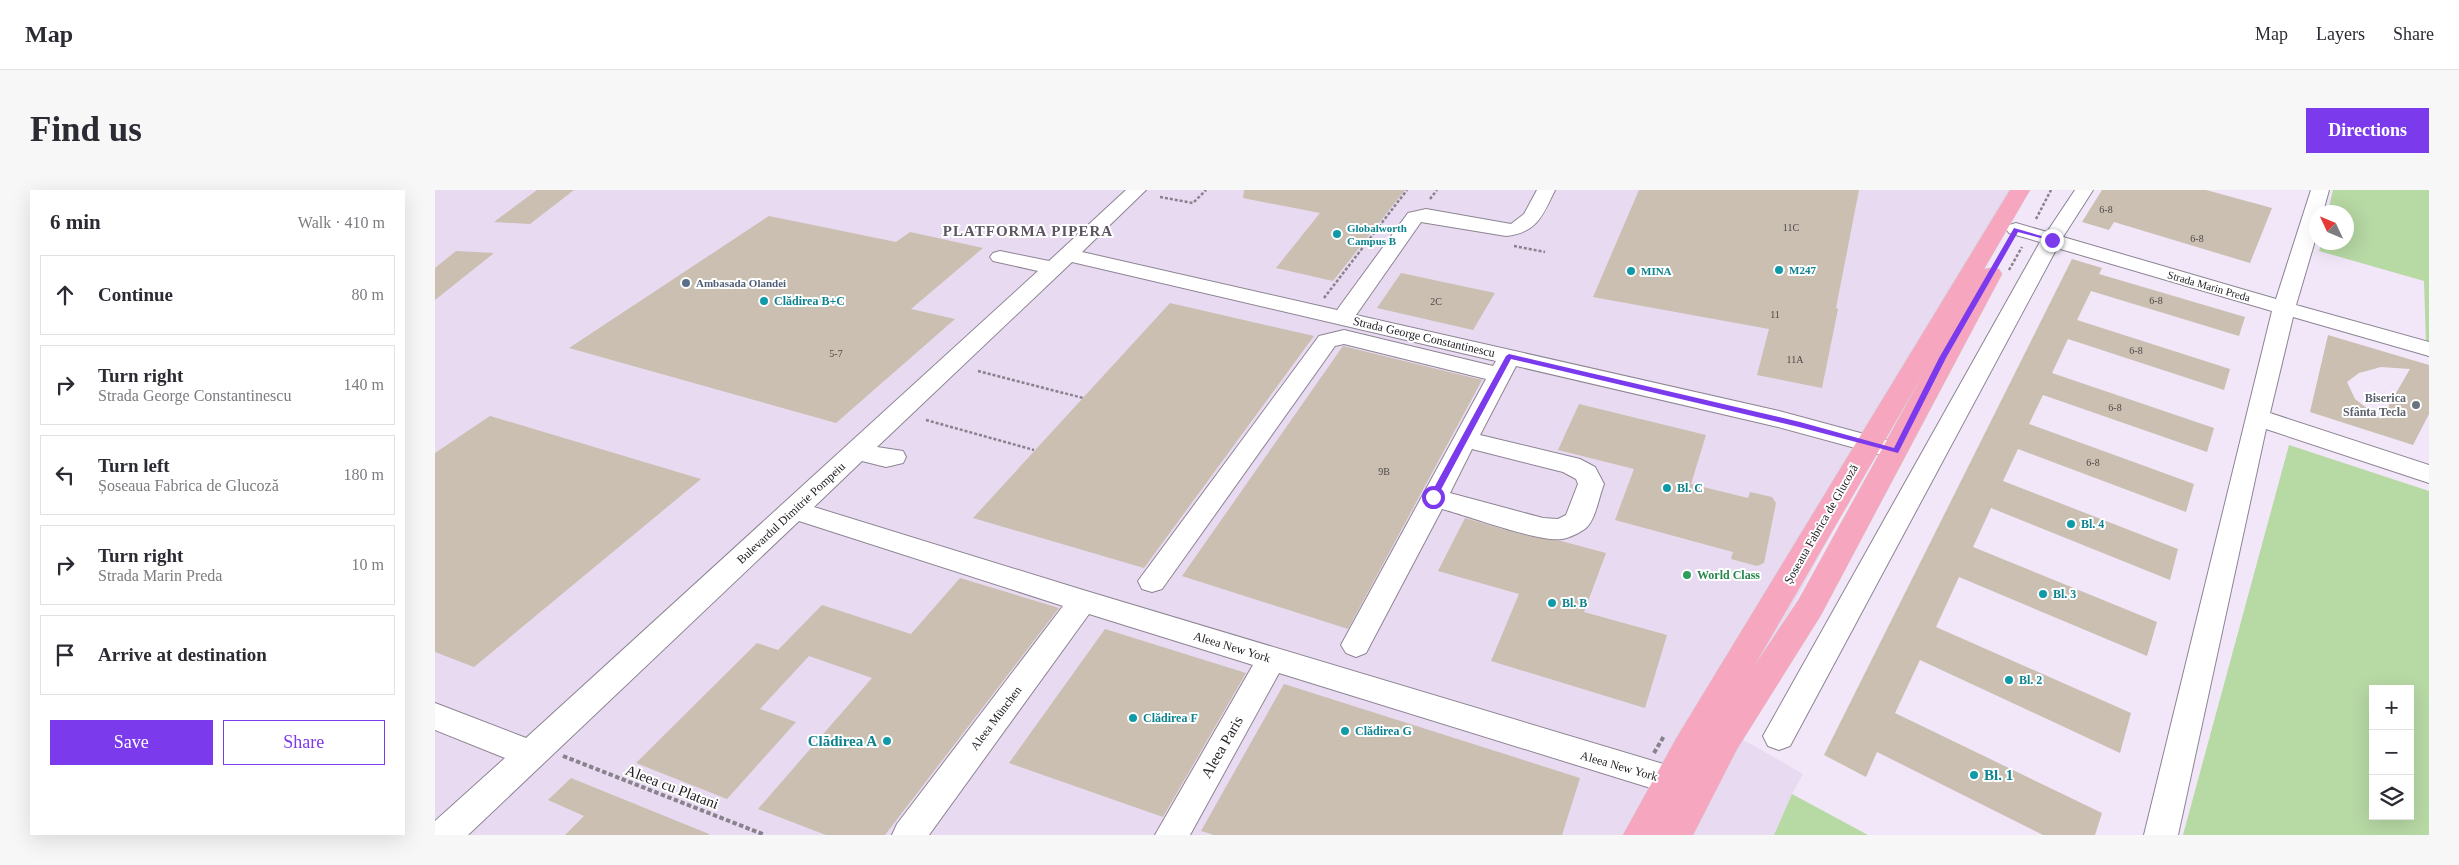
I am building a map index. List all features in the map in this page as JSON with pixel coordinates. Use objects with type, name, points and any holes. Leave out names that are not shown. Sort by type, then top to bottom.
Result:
[{"type":"main road","name":"Șoseaua Fabrica de Glucoză","points":[[1675,835],[1707,770],[1760,682],[1809,608],[1882,447],[2020,190]]},
{"type":"main road","name":"Șoseaua Fabrica de Glucoză","points":[[1641,835],[1670,780],[1882,447],[1943,358],[2039,190]]},
{"type":"street","points":[[1108,190],[1135,192]]},
{"type":"street","points":[[1343,317],[1415,217],[1426,215],[1506,230],[1516,229],[1527,224],[1547,190]]},
{"type":"street","points":[[1779,736],[2052,240],[2084,190]]},
{"type":"street","points":[[2161,835],[2257,417],[2284,308],[2319,190]]},
{"type":"street","name":"Bulevardul Dimitrie Pompeiu","points":[[444,835],[1135,192]]},
{"type":"street","name":"Strada Marin Preda","points":[[2016,229],[2429,349]]},
{"type":"street","name":"Strada George Constantinescu","points":[[1061,261],[1343,317],[1504,366],[1770,417],[1882,447]]},
{"type":"street","points":[[1152,581],[1327,341],[1344,337],[1504,366],[1356,645]]},
{"type":"street","points":[[2257,417],[2429,474]]},
{"type":"street","points":[[1433,497],[1543,528],[1562,529],[1577,521],[1591,484],[1587,473],[1571,465],[1464,439]]},
{"type":"street","points":[[858,451],[889,460]]},
{"type":"street","name":"Aleea New York","points":[[794,510],[1083,601],[1670,780]]},
{"type":"street","name":"Aleea München","points":[[909,835],[1083,601]]},
{"type":"street","name":"Aleea Paris","points":[[1172,835],[1272,659]]},
{"type":"street","points":[[435,716],[531,754]]},
{"type":"lane","points":[[1000,257],[1061,261]]},
{"type":"path","points":[[1160,197],[1193,203],[1205,190]]},
{"type":"path","points":[[1320,302],[1407,190]]},
{"type":"path","points":[[978,371],[1083,398]]},
{"type":"path","points":[[926,420],[1034,450]]},
{"type":"path","name":"Aleea cu Platani","points":[[572,760],[765,835]]},
{"type":"shaded area","points":[[435,190],[2028,190],[1869,463],[1726,730],[1803,774],[1774,835],[435,835]]},
{"type":"green space","points":[[2333,190],[2429,190],[2429,343],[2426,343],[2424,281],[2319,251],[2354,250],[2354,205],[2330,205]]},
{"type":"green space","points":[[2289,445],[2429,491],[2429,835],[2183,835]]},
{"type":"green space","points":[[1792,794],[1868,835],[1774,835]]},
{"type":"building","points":[[537,190],[574,190],[530,224],[494,222]]},
{"type":"building","name":"Globalworth Campus B","points":[[1244,190],[1405,190],[1333,281],[1276,268],[1320,213],[1243,198]]},
{"type":"building","points":[[1639,190],[1859,190],[1822,388],[1757,375],[1769,329],[1593,297]]},
{"type":"building","points":[[2102,190],[2206,190],[2272,208],[2250,263],[2114,222],[2109,230],[2082,222]]},
{"type":"building","points":[[769,216],[896,242],[910,232],[983,248],[911,309],[955,319],[836,423],[569,348]]},
{"type":"building","points":[[456,251],[494,253],[435,300],[435,268]]},
{"type":"building","points":[[2072,259],[2102,268],[2099,274],[2245,317],[2239,336],[2091,291],[2077,320],[2230,369],[2224,390],[2068,339],[2052,373],[2214,428],[2207,452],[2043,395],[2029,424],[2194,484],[2186,512],[2018,449],[2003,481],[2178,549],[2170,580],[1991,508],[1973,547],[2157,622],[2147,656],[1959,577],[1936,627],[2131,713],[2120,753],[1920,660],[1895,713],[2102,813],[2095,835],[2043,835],[1877,752],[1866,777],[1824,755]]},
{"type":"building","points":[[1401,273],[1495,293],[1473,330],[1377,308]]},
{"type":"building","points":[[1170,303],[1314,336],[1144,568],[973,518]]},
{"type":"building","points":[[2328,335],[2429,365],[2429,414],[2413,445],[2310,412]],"holes":[[[2381,367],[2410,369],[2381,419],[2355,399],[2347,382],[2359,373]]]},
{"type":"building","points":[[1343,346],[1482,380],[1348,629],[1182,576]]},
{"type":"building","name":"Bl. C","points":[[1579,404],[1706,435],[1691,484],[1748,498],[1750,492],[1772,497],[1776,503],[1764,563],[1757,566],[1731,559],[1733,552],[1615,520],[1634,469],[1558,450]]},
{"type":"building","points":[[490,416],[701,479],[474,667],[435,652],[435,453]]},
{"type":"building","name":"Bl. B","points":[[1465,518],[1520,534],[1561,541],[1606,553],[1584,612],[1667,635],[1645,708],[1491,661],[1519,594],[1438,571]]},
{"type":"building","name":"Clădirea A","points":[[960,578],[1059,608],[885,835],[826,835],[758,809],[872,678],[809,656],[760,709],[796,722],[727,799],[636,763],[757,643],[778,650],[822,605],[911,634]]},
{"type":"building","name":"Clădirea F","points":[[1105,629],[1246,673],[1163,817],[1009,763]]},
{"type":"building","name":"Clădirea G","points":[[1284,684],[1580,778],[1562,835],[1214,835],[1201,831]]},
{"type":"building","points":[[571,778],[709,835],[565,835],[584,816],[548,800]]},
{"type":"place","name":"Globalworth Campus B","points":[[1337,234]]},
{"type":"place","name":"M247","points":[[1779,270]]},
{"type":"place","name":"MINA","points":[[1631,271]]},
{"type":"place","name":"Ambasada Olandei","points":[[686,283]]},
{"type":"place","name":"Clădirea B+C","points":[[764,301]]},
{"type":"place","name":"Biserica Sfânta Tecla","points":[[2416,405]]},
{"type":"place","name":"Bl. C","points":[[1667,488]]},
{"type":"place","name":"Bl. 4","points":[[2071,524]]},
{"type":"place","name":"World Class","points":[[1687,575]]},
{"type":"place","name":"Bl. 3","points":[[2043,594]]},
{"type":"place","name":"Bl. B","points":[[1552,603]]},
{"type":"place","name":"Bl. 2","points":[[2009,680]]},
{"type":"place","name":"Clădirea F","points":[[1133,718]]},
{"type":"place","name":"Clădirea G","points":[[1345,731]]},
{"type":"place","name":"Clădirea A","points":[[887,741]]},
{"type":"place","name":"Bl. 1","points":[[1974,775]]},
{"type":"district","name":"PLATFORMA PIPERA","points":[[1028,231]]},
{"type":"route","points":[[1433,497],[1509,356],[1800,424],[1896,452],[1943,358],[2016,229],[2052,240]]}]
